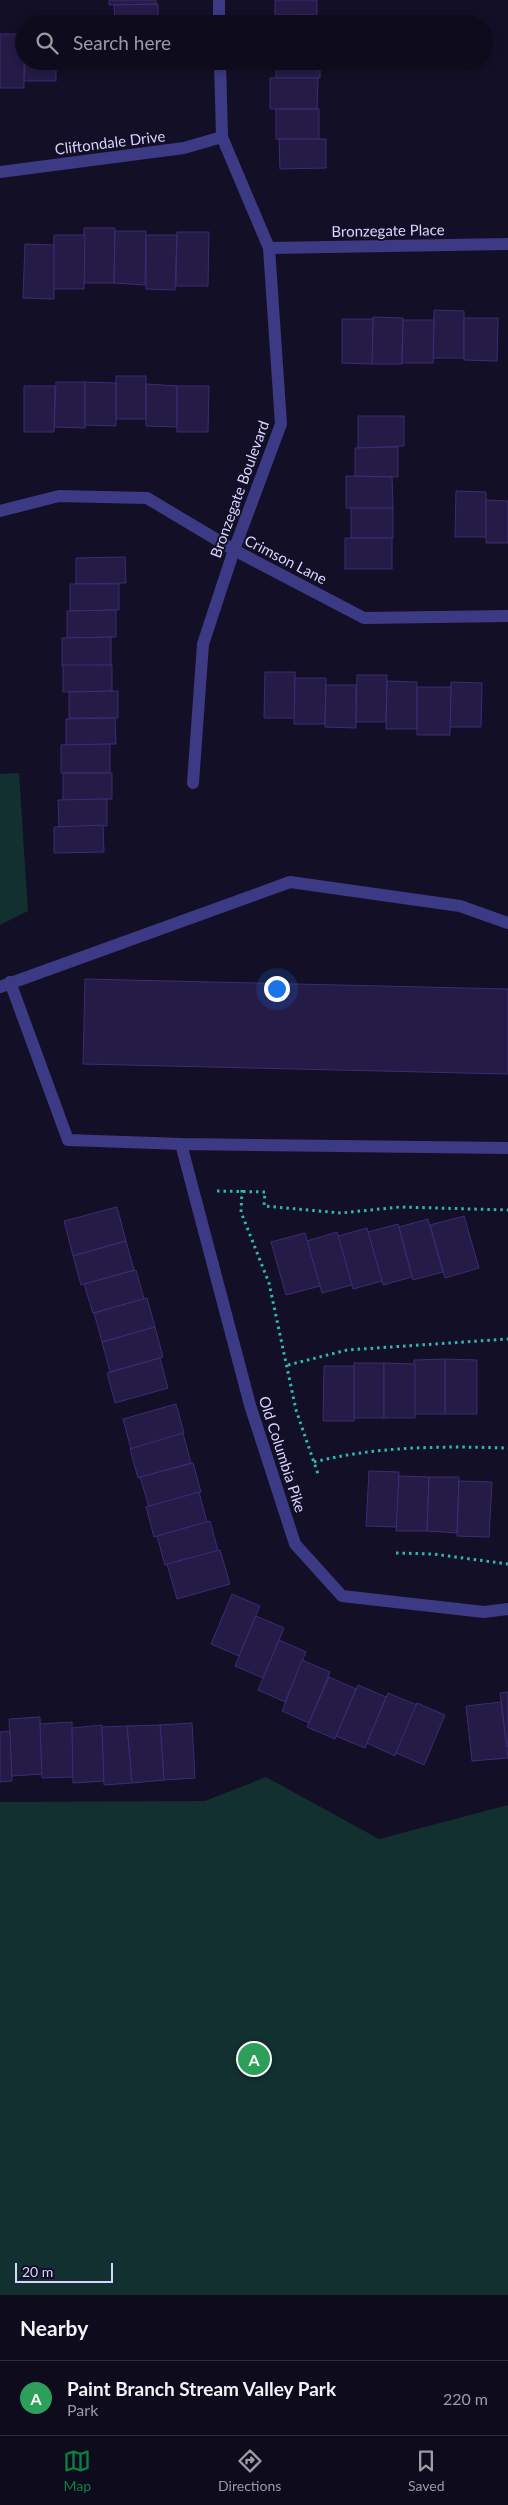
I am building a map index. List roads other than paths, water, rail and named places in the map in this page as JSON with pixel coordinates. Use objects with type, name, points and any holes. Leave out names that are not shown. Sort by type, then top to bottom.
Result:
[{"type":"street","points":[[219,0],[220,15]]},
{"type":"street","name":"Bronzegate Boulevard","points":[[193,783],[203,644],[234,550],[281,424],[269,248],[222,137],[220,70]]},
{"type":"street","name":"Cliftondale Drive","points":[[0,172],[184,148],[222,137]]},
{"type":"street","name":"Bronzegate Place","points":[[269,248],[508,244]]},
{"type":"street","name":"Crimson Lane","points":[[0,512],[59,496],[147,498],[234,550],[364,618],[508,616]]},
{"type":"street","points":[[508,923],[460,906],[290,882],[5,985],[68,1140],[181,1144],[508,1148]]},
{"type":"street","name":"Old Columbia Pike","points":[[181,1144],[250,1405],[295,1544],[342,1596],[484,1612],[508,1609]]},
{"type":"place","name":"Paint Branch Stream Valley Park","points":[[254,2059]]}]
